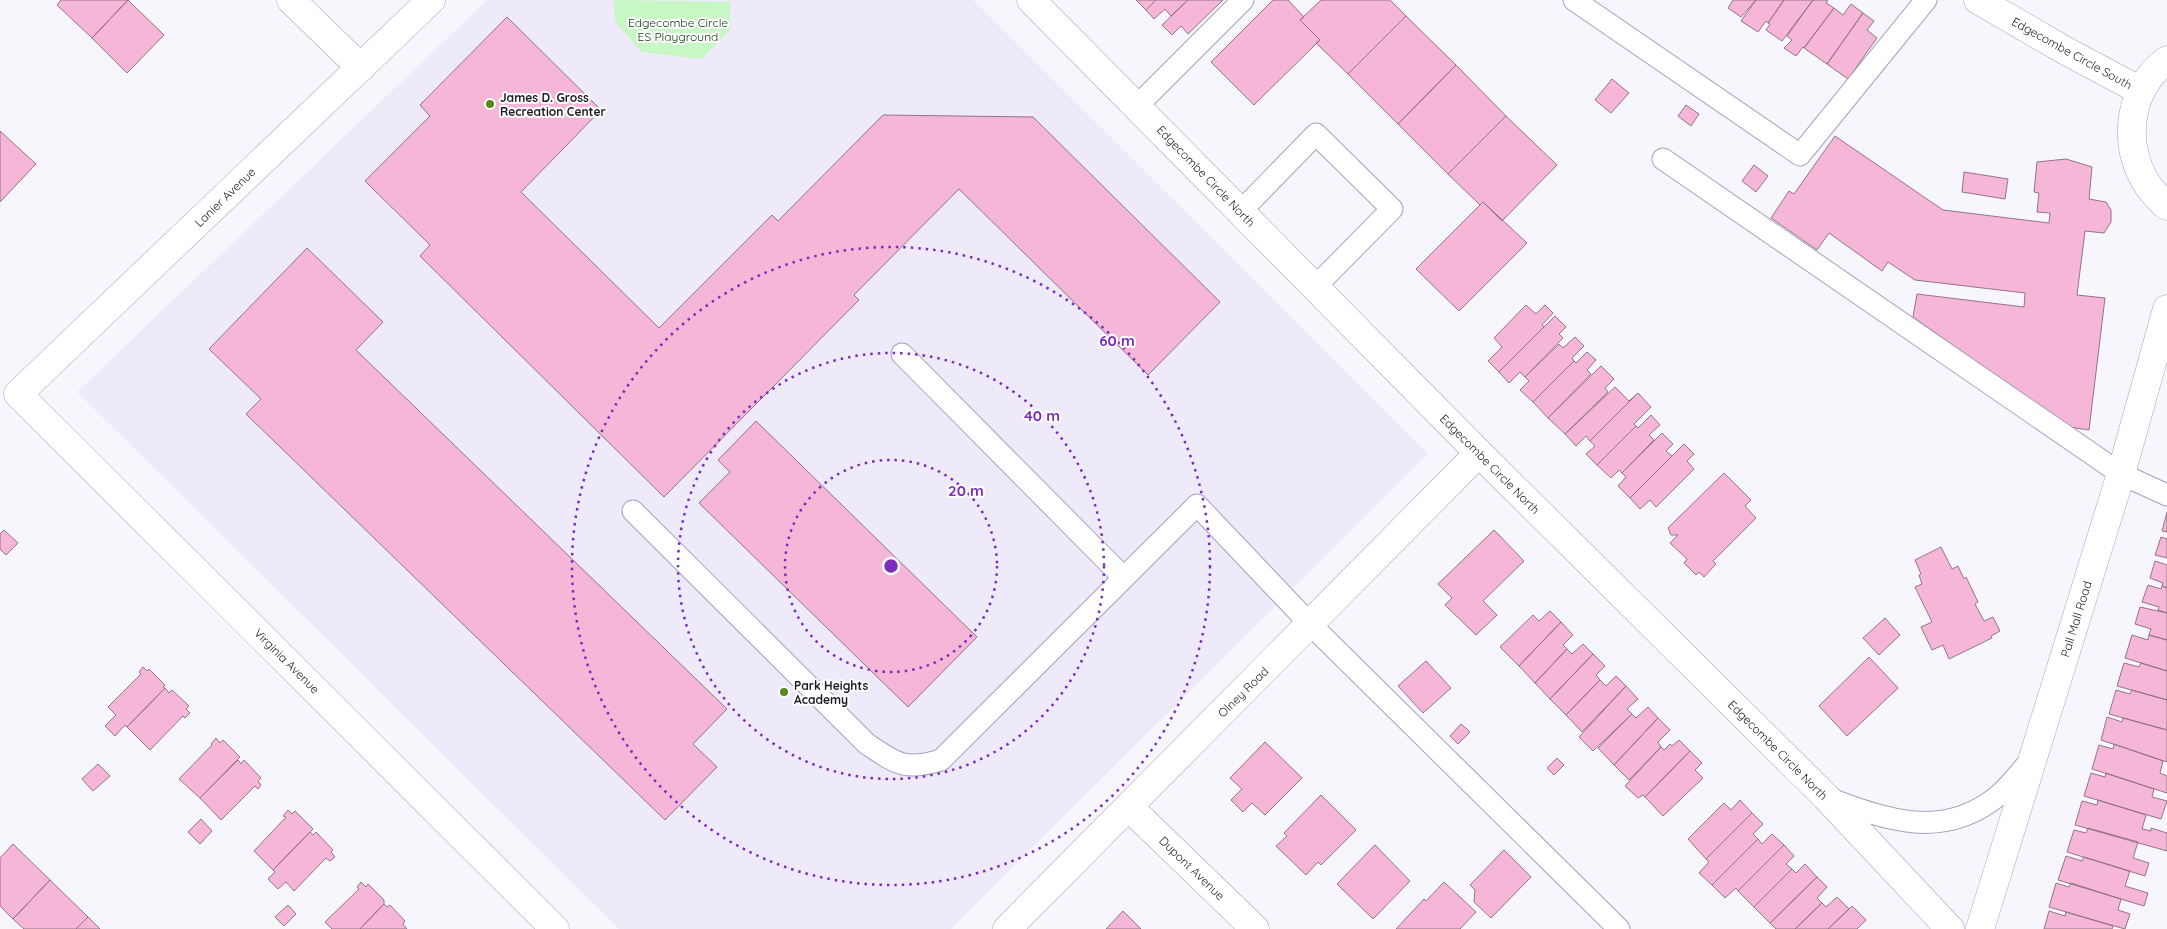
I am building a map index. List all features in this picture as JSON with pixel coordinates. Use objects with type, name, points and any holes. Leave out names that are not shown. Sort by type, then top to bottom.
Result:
[{"type":"street","points":[[291,0],[361,68]]},
{"type":"street","name":"Lanier Avenue","points":[[18,394],[431,0]]},
{"type":"street","name":"Edgecombe Circle North","points":[[1031,0],[1478,453],[1826,797],[1950,929]]},
{"type":"street","name":"Edgecombe Circle South","points":[[1978,0],[2066,52],[2141,91]]},
{"type":"street","points":[[2167,60],[2159,66],[2141,91],[2132,120],[2132,151],[2144,181],[2167,206]]},
{"type":"street","name":"Pall Mall Road","points":[[1980,929],[2121,474],[2167,308]]},
{"type":"street","name":"Virginia Avenue","points":[[18,394],[555,929]]},
{"type":"street","name":"Olney Road","points":[[1007,929],[1478,453]]},
{"type":"street","name":"Dupont Avenue","points":[[1129,807],[1255,929]]},
{"type":"lane","points":[[1137,106],[1243,0]]},
{"type":"lane","points":[[1574,0],[1800,155],[1926,0]]},
{"type":"lane","points":[[1241,211],[1316,134],[1392,209],[1315,287]]},
{"type":"lane","points":[[1663,159],[2121,474],[2167,495]]},
{"type":"lane","points":[[902,354],[1124,578]]},
{"type":"lane","points":[[633,511],[867,744],[896,763],[922,766],[941,760],[1197,505],[1310,624],[1619,929]]},
{"type":"lane","points":[[1826,797],[1879,817],[1910,823],[1940,822],[1968,814],[1999,795],[2034,757]]},
{"type":"shaded area","name":"Park Heights Academy","points":[[487,0],[973,0],[1428,454],[951,929],[619,929],[77,392]]},
{"type":"green space","name":"Edgecombe Circle ES Playground","points":[[614,0],[730,2],[730,30],[702,59],[641,52],[615,21]]},
{"type":"building","points":[[61,0],[128,0],[92,38],[57,5]]},
{"type":"building","points":[[128,0],[164,35],[127,73],[92,38]]},
{"type":"building","points":[[1136,0],[1156,0],[1146,10]]},
{"type":"building","points":[[1156,0],[1188,0],[1171,16],[1165,9],[1154,19],[1146,10]]},
{"type":"building","points":[[1188,0],[1223,0],[1188,34],[1181,26],[1172,35],[1162,25]]},
{"type":"building","points":[[1273,0],[1288,0],[1304,17],[1300,20],[1320,40],[1254,105],[1211,62]]},
{"type":"building","points":[[1321,0],[1390,0],[1406,16],[1348,74],[1316,43],[1320,40],[1300,20]]},
{"type":"building","points":[[1733,0],[1756,0],[1741,17],[1728,8]]},
{"type":"building","points":[[1756,0],[1784,0],[1768,23],[1766,21],[1758,32],[1741,21]]},
{"type":"building","points":[[1784,0],[1813,0],[1782,41],[1766,30],[1770,24],[1768,23]]},
{"type":"building","points":[[1813,0],[1828,0],[1826,3],[1834,8],[1796,56],[1784,48],[1792,40],[1787,36]]},
{"type":"building","points":[[1851,4],[1863,13],[1827,64],[1804,48],[1834,8],[1843,15]]},
{"type":"building","points":[[1863,13],[1874,21],[1867,30],[1877,38],[1848,79],[1827,64]]},
{"type":"building","points":[[1406,16],[1456,65],[1398,124],[1348,74]]},
{"type":"building","points":[[507,17],[601,110],[521,192],[659,328],[772,215],[778,221],[883,115],[1033,117],[1220,302],[1148,375],[959,189],[854,295],[859,300],[664,497],[420,256],[430,245],[365,181],[430,116],[420,105]]},
{"type":"building","points":[[1456,65],[1506,116],[1448,174],[1398,124]]},
{"type":"building","points":[[1612,79],[1629,93],[1611,113],[1595,100]]},
{"type":"building","points":[[1686,105],[1699,114],[1691,126],[1678,116]]},
{"type":"building","points":[[1506,116],[1557,165],[1502,221],[1483,202],[1480,205],[1448,174]]},
{"type":"building","points":[[0,131],[36,164],[0,202]]},
{"type":"building","points":[[1835,136],[1943,210],[2049,223],[2050,213],[2037,212],[2039,193],[2034,192],[2037,162],[2066,159],[2092,167],[2089,199],[2106,202],[2111,210],[2111,222],[2104,233],[2085,231],[2077,295],[2105,298],[2089,430],[2069,427],[1913,317],[1917,294],[2024,307],[2025,293],[1915,280],[1888,262],[1882,271],[1829,233],[1817,250],[1771,218],[1789,191],[1794,194]]},
{"type":"building","points":[[1754,165],[1768,176],[1756,192],[1742,181]]},
{"type":"building","points":[[1964,172],[2008,179],[2005,199],[1962,192]]},
{"type":"building","points":[[1483,202],[1527,243],[1459,311],[1416,269]]},
{"type":"building","points":[[307,248],[383,322],[356,350],[727,709],[693,744],[717,767],[665,820],[246,414],[261,399],[209,349]]},
{"type":"building","points":[[1526,305],[1536,314],[1545,305],[1553,313],[1542,325],[1544,327],[1499,372],[1488,361],[1502,347],[1494,338]]},
{"type":"building","points":[[1555,316],[1566,327],[1559,334],[1563,338],[1525,377],[1520,372],[1509,383],[1499,372]]},
{"type":"building","points":[[1575,337],[1584,346],[1572,358],[1574,361],[1533,402],[1520,390],[1529,381],[1525,377],[1559,344],[1563,348]]},
{"type":"building","points":[[1587,352],[1596,360],[1587,370],[1591,374],[1548,418],[1533,402],[1574,361],[1576,363]]},
{"type":"building","points":[[1601,366],[1614,379],[1605,388],[1608,392],[1565,434],[1548,418]]},
{"type":"building","points":[[1615,387],[1629,401],[1638,393],[1590,441],[1586,436],[1576,446],[1565,434]]},
{"type":"building","points":[[1638,393],[1651,407],[1634,424],[1636,426],[1597,465],[1586,454],[1595,446],[1590,441]]},
{"type":"building","points":[[1651,415],[1660,425],[1649,435],[1654,440],[1622,473],[1619,470],[1611,478],[1597,465],[1636,426],[1638,428]]},
{"type":"building","points":[[756,421],[977,637],[908,707],[699,503],[730,472],[718,460]]},
{"type":"building","points":[[1662,433],[1673,444],[1666,451],[1672,456],[1630,498],[1618,486],[1626,477],[1622,473]]},
{"type":"building","points":[[1684,444],[1694,454],[1687,461],[1694,469],[1656,507],[1650,500],[1640,509],[1630,498]]},
{"type":"building","points":[[1724,473],[1751,500],[1745,506],[1756,518],[1713,561],[1716,564],[1704,577],[1699,572],[1696,575],[1684,563],[1687,559],[1670,543],[1678,535],[1671,535],[1668,528]]},
{"type":"building","points":[[2167,512],[2167,532],[2162,531]]},
{"type":"building","points":[[4,530],[18,543],[6,555],[0,549],[0,534]]},
{"type":"building","points":[[1494,530],[1524,561],[1483,601],[1497,615],[1476,635],[1445,605],[1452,598],[1438,584]]},
{"type":"building","points":[[2161,537],[2167,539],[2167,558],[2155,555]]},
{"type":"building","points":[[1941,547],[1952,569],[1958,566],[1964,579],[1966,577],[1978,602],[1975,604],[1984,621],[1993,617],[2000,631],[1991,636],[1992,638],[1949,659],[1943,645],[1932,650],[1921,627],[1932,622],[1915,587],[1922,584],[1919,575],[1921,574],[1915,560]]},
{"type":"building","points":[[2155,561],[2167,565],[2167,588],[2162,586],[2163,583],[2150,578]]},
{"type":"building","points":[[2148,585],[2161,589],[2162,586],[2167,588],[2167,613],[2158,610],[2159,607],[2142,602]]},
{"type":"building","points":[[2140,607],[2167,613],[2167,640],[2149,635],[2151,629],[2135,624]]},
{"type":"building","points":[[1550,611],[1561,622],[1519,666],[1500,647],[1533,615],[1539,621]]},
{"type":"building","points":[[1885,618],[1900,635],[1879,655],[1863,638]]},
{"type":"building","points":[[1561,622],[1573,635],[1563,645],[1567,649],[1535,683],[1519,666]]},
{"type":"building","points":[[2132,635],[2148,640],[2149,635],[2167,640],[2167,671],[2125,658]]},
{"type":"building","points":[[1583,644],[1593,654],[1550,699],[1535,683],[1567,649],[1572,654]]},
{"type":"building","points":[[1593,654],[1605,666],[1596,675],[1600,680],[1566,715],[1550,699]]},
{"type":"building","points":[[1869,657],[1898,688],[1847,736],[1819,706]]},
{"type":"building","points":[[1426,661],[1451,688],[1423,713],[1398,686]]},
{"type":"building","points":[[2124,663],[2139,667],[2141,663],[2167,671],[2167,700],[2117,686]]},
{"type":"building","points":[[143,667],[147,671],[149,669],[165,685],[163,687],[165,688],[127,727],[125,725],[115,736],[105,726],[116,715],[108,707],[141,674],[139,672]]},
{"type":"building","points":[[1616,676],[1626,686],[1582,732],[1566,715],[1600,680],[1606,686]]},
{"type":"building","points":[[1626,686],[1638,699],[1627,709],[1632,714],[1593,751],[1579,737]]},
{"type":"building","points":[[165,688],[169,693],[172,690],[189,706],[186,709],[190,713],[185,718],[183,716],[150,750],[127,727]]},
{"type":"building","points":[[2116,690],[2130,694],[2132,690],[2167,700],[2167,730],[2109,714]]},
{"type":"building","points":[[1648,707],[1658,718],[1614,765],[1598,748],[1632,714],[1636,718]]},
{"type":"building","points":[[2107,717],[2122,722],[2123,718],[2167,730],[2167,762],[2101,740]]},
{"type":"building","points":[[1658,718],[1670,730],[1658,742],[1661,747],[1629,780],[1614,765]]},
{"type":"building","points":[[1461,724],[1470,732],[1458,744],[1450,736]]},
{"type":"building","points":[[216,738],[220,743],[223,740],[240,757],[200,798],[179,779],[212,745]]},
{"type":"building","points":[[1679,740],[1690,751],[1645,797],[1643,795],[1638,798],[1625,786],[1661,747],[1664,750],[1670,744],[1672,746]]},
{"type":"building","points":[[1265,742],[1302,778],[1265,815],[1252,803],[1243,812],[1231,800],[1242,789],[1230,778]]},
{"type":"building","points":[[2114,744],[2163,761],[2160,773],[2167,776],[2167,793],[2092,769],[2099,745],[2113,749]]},
{"type":"building","points":[[1690,751],[1702,763],[1695,770],[1703,778],[1663,816],[1645,797]]},
{"type":"building","points":[[1557,758],[1564,765],[1554,775],[1547,768]]},
{"type":"building","points":[[238,760],[241,764],[244,760],[261,778],[258,781],[261,785],[258,789],[255,786],[221,820],[200,798]]},
{"type":"building","points":[[98,764],[110,776],[93,791],[82,779]]},
{"type":"building","points":[[2091,773],[2105,777],[2106,773],[2154,789],[2152,797],[2167,801],[2161,819],[2084,796]]},
{"type":"building","points":[[1321,795],[1356,830],[1321,865],[1318,862],[1306,875],[1276,846],[1287,836],[1284,833]]},
{"type":"building","points":[[1740,800],[1752,813],[1706,859],[1688,839],[1724,803],[1731,810]]},
{"type":"building","points":[[2098,800],[2146,815],[2142,829],[2151,831],[2151,828],[2167,833],[2167,851],[2075,825],[2082,801],[2097,805]]},
{"type":"building","points":[[288,810],[292,814],[295,811],[313,829],[273,870],[254,851],[286,817],[283,816]]},
{"type":"building","points":[[1752,813],[1763,824],[1753,834],[1758,839],[1712,885],[1699,873],[1709,862],[1706,859]]},
{"type":"building","points":[[201,819],[212,831],[200,844],[188,832]]},
{"type":"building","points":[[2088,828],[2138,842],[2133,858],[2149,863],[2145,876],[2067,852],[2074,830],[2086,833]]},
{"type":"building","points":[[310,832],[313,835],[316,832],[333,850],[331,852],[335,857],[330,861],[326,858],[294,891],[286,882],[278,889],[268,879],[275,872],[273,870]]},
{"type":"building","points":[[1772,834],[1784,845],[1738,891],[1736,888],[1725,898],[1712,885],[1758,839],[1762,844]]},
{"type":"building","points":[[13,844],[50,880],[13,919],[0,906],[0,858]]},
{"type":"building","points":[[1375,845],[1410,881],[1373,919],[1337,884]]},
{"type":"building","points":[[1784,845],[1794,856],[1786,864],[1792,869],[1754,907],[1738,891]]},
{"type":"building","points":[[1504,850],[1531,877],[1491,918],[1474,902],[1475,890],[1470,885]]},
{"type":"building","points":[[2066,856],[2082,861],[2084,857],[2130,871],[2125,886],[2148,893],[2144,906],[2058,880]]},
{"type":"building","points":[[1805,864],[1817,877],[1770,923],[1754,907],[1792,869],[1796,873]]},
{"type":"building","points":[[1817,877],[1827,887],[1817,898],[1822,903],[1795,929],[1776,929],[1770,923]]},
{"type":"building","points":[[50,880],[88,917],[76,929],[24,929],[13,919]]},
{"type":"building","points":[[361,882],[366,887],[368,884],[384,900],[384,904],[360,929],[332,929],[325,922],[359,889],[357,887]]},
{"type":"building","points":[[1444,882],[1476,912],[1460,929],[1396,929],[1424,899],[1426,901]]},
{"type":"building","points":[[2056,883],[2069,887],[2071,883],[2121,899],[2118,910],[2130,914],[2125,929],[2049,907]]},
{"type":"building","points":[[1837,897],[1849,909],[1828,929],[1795,929],[1822,903],[1826,907]]},
{"type":"building","points":[[384,904],[387,907],[390,905],[405,921],[403,924],[407,929],[360,929]]},
{"type":"building","points":[[288,905],[296,914],[284,926],[275,917]]},
{"type":"building","points":[[1852,906],[1866,920],[1857,929],[1828,929]]},
{"type":"building","points":[[1123,911],[1141,929],[1106,929]]},
{"type":"building","points":[[2049,911],[2065,916],[2066,912],[2113,926],[2112,929],[2044,929]]},
{"type":"building","points":[[88,917],[100,929],[76,929]]},
{"type":"place","name":"James D. Gross Recreation Center","points":[[490,104]]},
{"type":"place","name":"Park Heights Academy","points":[[784,692]]}]
